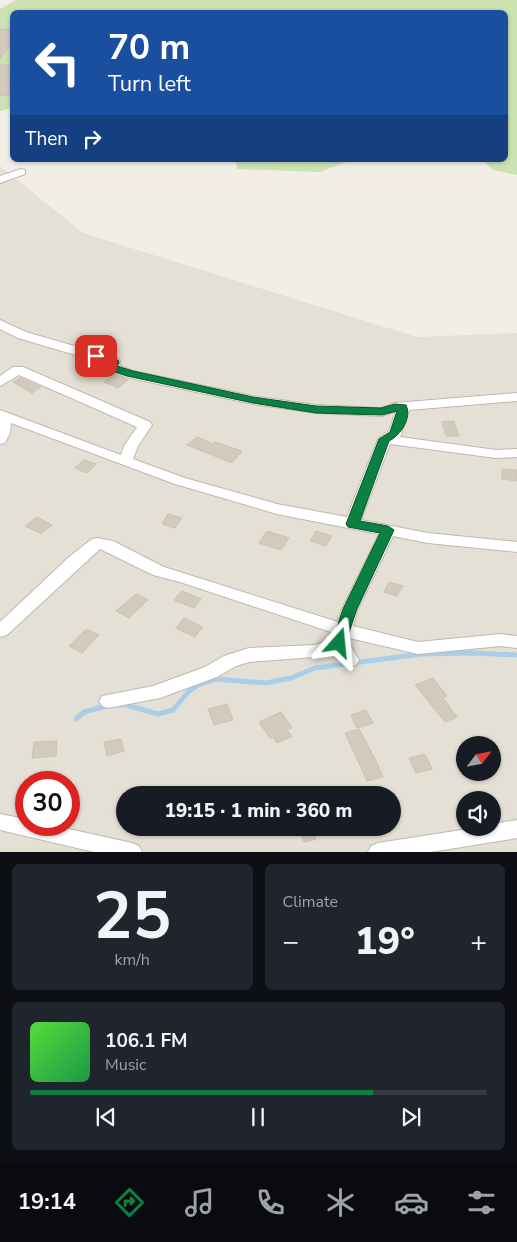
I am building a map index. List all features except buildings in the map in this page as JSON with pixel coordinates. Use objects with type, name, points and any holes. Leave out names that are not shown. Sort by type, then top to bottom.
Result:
[{"type":"street","points":[[0,180],[21,172]]},
{"type":"street","points":[[0,324],[22,335]]},
{"type":"street","points":[[0,328],[114,362],[110,367],[130,374],[253,400],[316,410],[382,412],[395,408],[517,397]]},
{"type":"street","points":[[0,382],[18,370],[145,425],[131,446],[125,462]]},
{"type":"street","points":[[352,524],[384,439],[395,434],[403,413],[402,408]]},
{"type":"street","points":[[0,440],[3,433],[3,415],[180,481],[277,509],[428,538],[517,547]]},
{"type":"street","points":[[384,439],[496,454],[517,453]]},
{"type":"street","points":[[350,660],[342,637],[350,609],[388,530]]},
{"type":"street","points":[[1,631],[75,561],[97,543],[108,545],[159,571],[183,577],[342,637],[418,648],[501,640],[517,642]]},
{"type":"street","points":[[108,701],[154,693],[211,672],[230,661],[249,655],[315,652],[342,637]]},
{"type":"street","points":[[0,822],[132,852]]},
{"type":"street","points":[[378,852],[517,829]]},
{"type":"shaded area","points":[[0,166],[83,233],[417,337],[517,333],[517,852],[0,852]]},
{"type":"green space","points":[[16,0],[517,0],[517,175],[493,170],[485,162],[508,162],[508,10],[10,10],[10,108],[0,111],[0,9]]},
{"type":"green space","points":[[236,162],[346,162],[320,172],[237,169]]},
{"type":"waterway","points":[[119,705],[126,705],[158,714],[173,710],[189,691],[200,684],[216,679],[266,683],[291,678],[315,668],[421,654],[473,653],[517,655]]},
{"type":"waterway","points":[[76,719],[84,712],[107,706]]},
{"type":"route","points":[[96,356],[114,362],[110,367],[130,374],[177,382],[253,400],[316,410],[382,412],[402,408],[403,413],[395,434],[384,439],[352,524],[388,530],[350,609],[339,643]]}]
